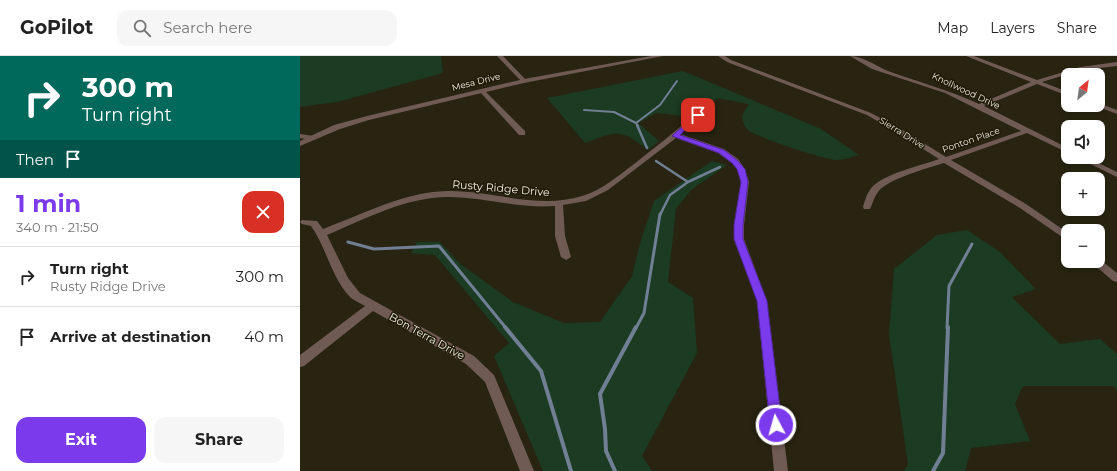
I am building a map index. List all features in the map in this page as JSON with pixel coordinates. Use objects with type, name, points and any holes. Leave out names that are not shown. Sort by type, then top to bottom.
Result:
[{"type":"street","points":[[500,56],[524,81]]},
{"type":"street","name":"Mesa Drive","points":[[300,144],[311,138],[353,122],[524,81],[660,56]]},
{"type":"street","name":"Sierra Drive","points":[[721,56],[729,61],[884,121],[945,160],[1036,214],[1061,233]]},
{"type":"street","name":"Knollwood Drive","points":[[853,56],[866,64],[925,83],[977,106],[1061,148]]},
{"type":"street","points":[[968,56],[1061,91]]},
{"type":"street","points":[[977,106],[1036,82],[1081,68],[1117,64]]},
{"type":"street","points":[[482,91],[522,133]]},
{"type":"street","points":[[1105,108],[1117,112]]},
{"type":"street","name":"Rusty Ridge Drive","points":[[323,234],[402,203],[446,194],[529,204],[559,204],[583,199],[599,193],[617,181],[675,136],[698,115],[697,110]]},
{"type":"street","name":"Ponton Place","points":[[867,207],[872,193],[877,186],[896,177],[1027,131]]},
{"type":"street","points":[[300,136],[311,138]]},
{"type":"street","points":[[675,136],[721,151],[735,161],[741,169],[745,182],[739,225],[739,239],[762,301],[781,471]]},
{"type":"street","points":[[1094,164],[1117,175]]},
{"type":"street","points":[[559,204],[560,236],[566,257]]},
{"type":"street","name":"Bon Terra Drive","points":[[305,222],[314,223],[323,234],[340,273],[350,291],[372,306],[470,360],[490,379],[527,471]]},
{"type":"street","points":[[1105,268],[1117,278]]},
{"type":"street","points":[[300,362],[372,306]]},
{"type":"green space","points":[[300,56],[441,56],[443,73],[337,102],[300,107]]},
{"type":"green space","points":[[683,71],[821,129],[859,155],[841,160],[832,159],[807,153],[753,133],[748,130],[742,118],[748,104],[718,98],[708,104],[692,105],[683,110],[686,116],[656,113],[638,123],[659,141],[648,150],[631,138],[618,134],[604,136],[585,143],[547,98]]},
{"type":"green space","points":[[712,161],[727,165],[691,190],[676,209],[668,282],[693,298],[697,353],[642,456],[652,471],[543,471],[494,356],[509,343],[435,255],[411,253],[417,242],[440,242],[459,263],[513,302],[564,323],[600,322],[632,276],[641,240],[654,201]]},
{"type":"green space","points":[[967,230],[1000,252],[1036,289],[1012,297],[1060,344],[1100,339],[1117,354],[1117,390],[1114,386],[1023,386],[1015,404],[1030,441],[971,448],[965,471],[904,471],[908,464],[889,334],[894,269],[937,235]]},
{"type":"waterway","points":[[636,123],[660,105],[677,81]]},
{"type":"waterway","points":[[584,110],[614,112],[636,123]]},
{"type":"waterway","points":[[637,125],[647,148]]},
{"type":"waterway","points":[[656,161],[688,182]]},
{"type":"waterway","points":[[688,182],[720,167]]},
{"type":"waterway","points":[[660,215],[670,195],[688,182]]},
{"type":"waterway","points":[[636,328],[644,313],[660,214]]},
{"type":"waterway","points":[[348,242],[374,249],[439,246],[506,328]]},
{"type":"waterway","points":[[947,328],[949,286],[972,244]]},
{"type":"waterway","points":[[505,327],[541,371],[571,471]]},
{"type":"waterway","points":[[615,471],[606,451],[605,429],[600,394],[636,327]]},
{"type":"waterway","points":[[933,471],[943,453],[948,327]]},
{"type":"route","points":[[698,115],[675,136],[721,151],[735,161],[741,169],[745,182],[739,225],[739,239],[762,301],[776,425]]}]
